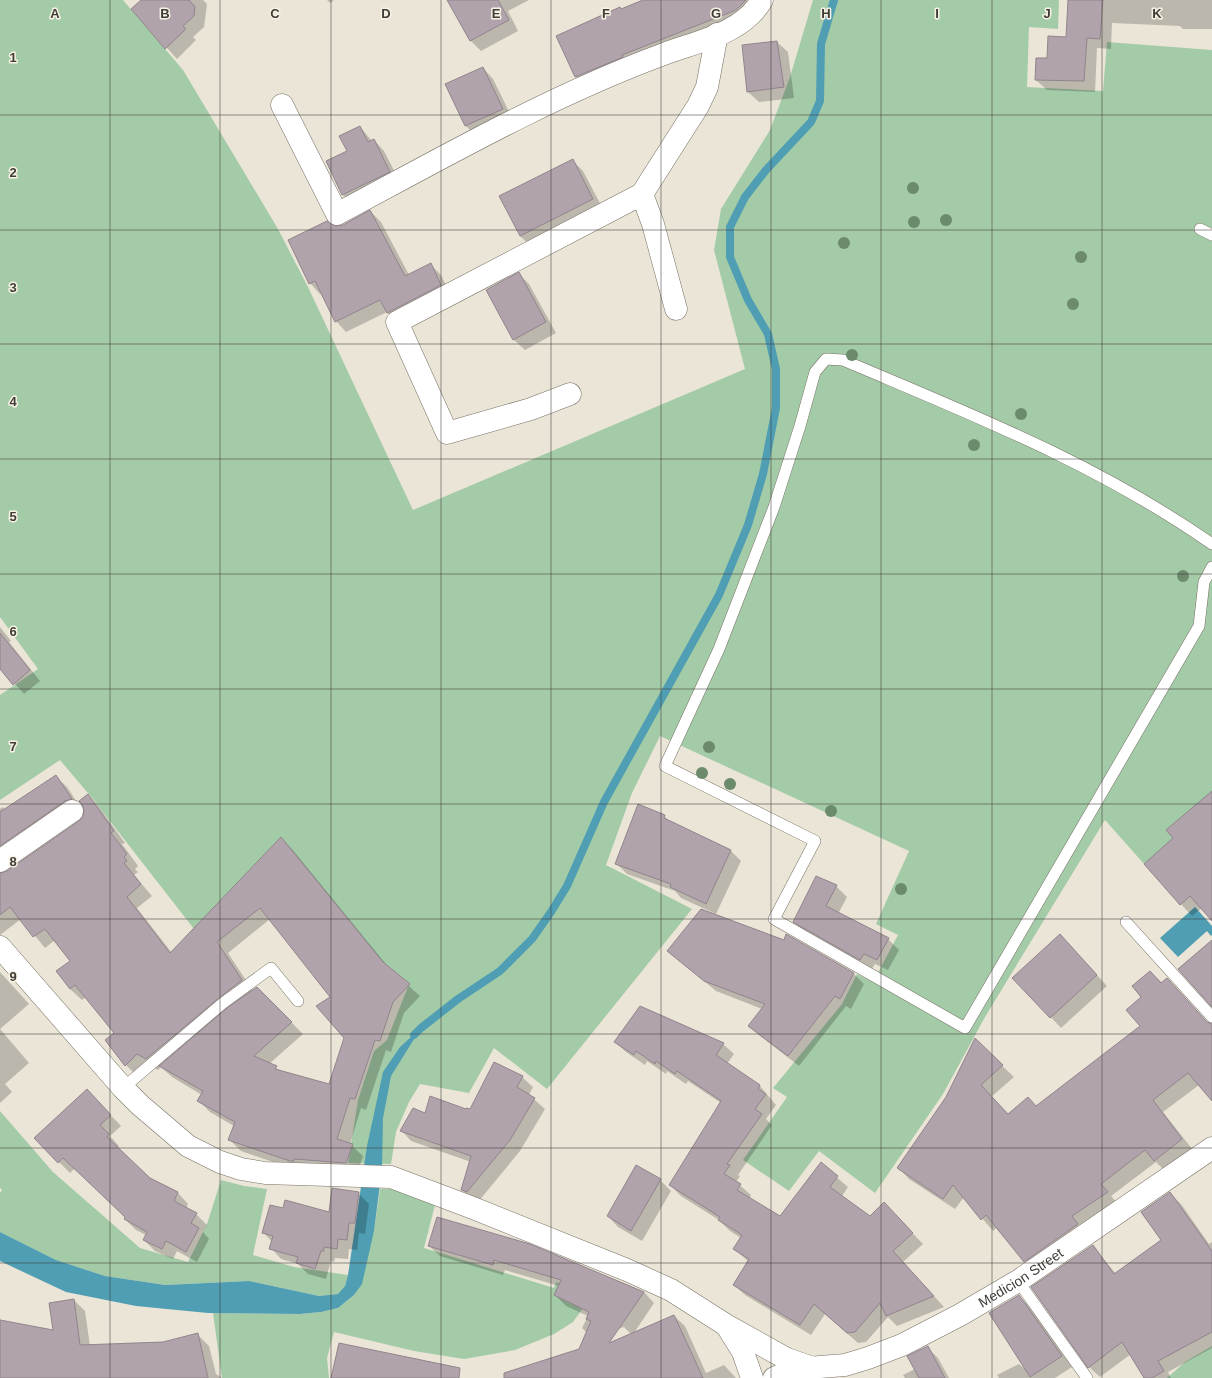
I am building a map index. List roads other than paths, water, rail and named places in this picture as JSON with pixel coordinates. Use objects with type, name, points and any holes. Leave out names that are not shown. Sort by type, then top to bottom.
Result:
[{"type":"street","points":[[282,105],[337,214],[476,140],[583,88],[653,58],[717,34],[744,22],[755,12],[762,0]]},
{"type":"street","points":[[570,394],[509,416],[447,433],[397,322],[642,194],[698,106],[707,87],[717,34]]},
{"type":"street","points":[[642,194],[653,224],[676,309]]},
{"type":"street","points":[[0,861],[72,811]]},
{"type":"street","points":[[0,947],[123,1088],[140,1105],[188,1146],[220,1162],[241,1169],[265,1173],[391,1177],[473,1208],[627,1270],[671,1290],[726,1325],[787,1359],[810,1367]]},
{"type":"street","name":"Medicion Street","points":[[810,1367],[845,1365],[902,1345],[966,1312],[1018,1280],[1212,1148]]},
{"type":"street","points":[[726,1325],[743,1352],[752,1378]]},
{"type":"street","points":[[774,1378],[795,1369],[810,1367]]},
{"type":"lane","points":[[1200,229],[1212,235]]},
{"type":"lane","points":[[1212,544],[1173,517],[1122,486],[1039,444],[843,360],[826,359],[815,372],[800,426],[774,507],[722,641],[665,766],[815,841],[774,919],[965,1028],[1199,626],[1204,582],[1212,567]]},
{"type":"lane","points":[[1202,603],[1212,608]]},
{"type":"lane","points":[[1126,922],[1212,1017]]},
{"type":"lane","points":[[123,1088],[223,1003],[271,968],[298,1001]]},
{"type":"lane","points":[[1018,1280],[1087,1378]]},
{"type":"water","points":[[1195,907],[1212,926],[1212,935],[1211,936],[1207,931],[1178,957],[1160,938]]},
{"type":"water","points":[[421,1028],[391,1076],[383,1118],[382,1169],[374,1231],[362,1284],[354,1295],[338,1308],[321,1312],[300,1314],[208,1313],[136,1306],[66,1292],[0,1261],[0,1232],[56,1260],[105,1276],[165,1285],[249,1281],[319,1296],[338,1294],[345,1286],[348,1275],[367,1146],[383,1072],[400,1047]]},
{"type":"waterway","points":[[414,1035],[458,999],[500,971],[532,939],[551,912],[567,886],[604,802],[719,595],[748,525],[763,474],[776,408],[776,369],[768,334],[748,300],[730,257],[730,227],[745,197],[766,170],[811,122],[820,101],[821,44],[834,0]]}]
